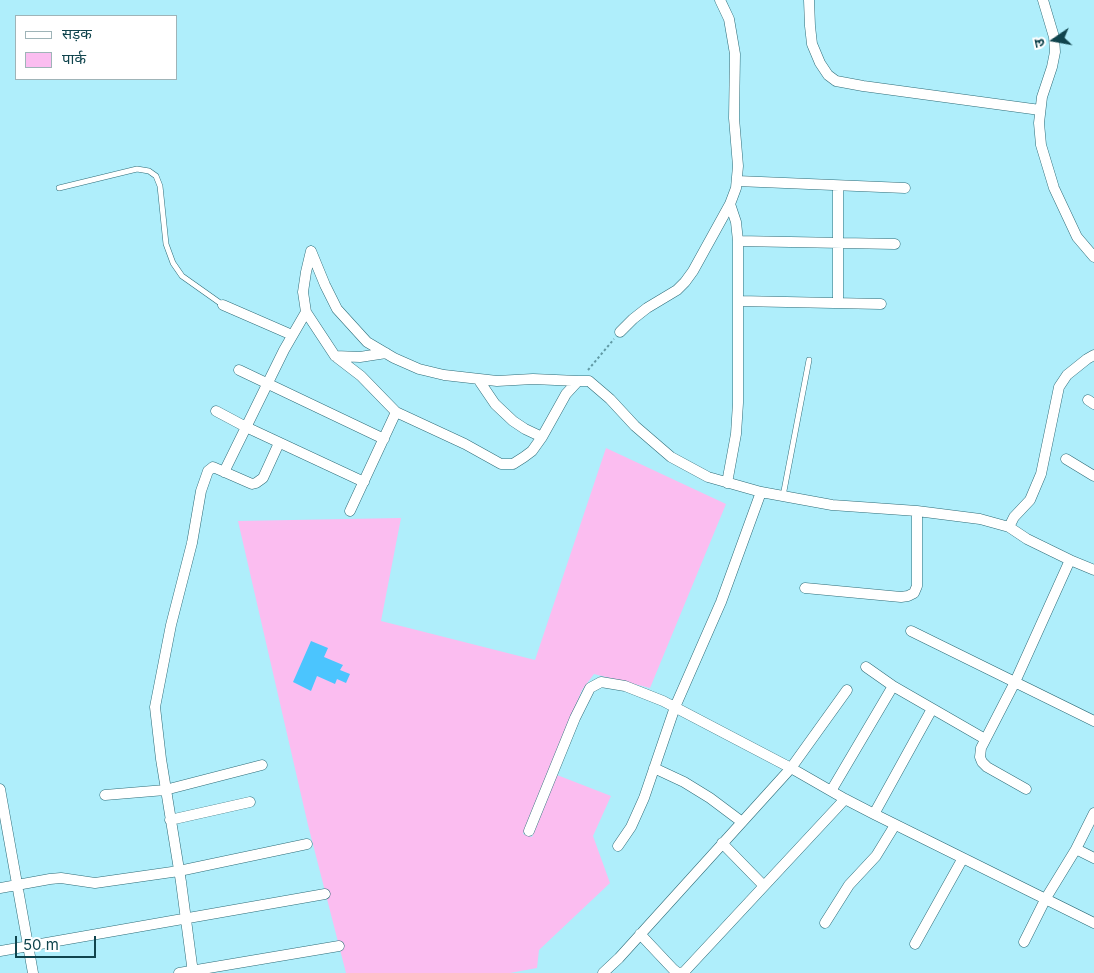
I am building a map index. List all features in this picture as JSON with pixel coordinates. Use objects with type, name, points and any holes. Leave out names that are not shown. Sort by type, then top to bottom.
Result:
[{"type":"street","points":[[620,332],[633,318],[685,282],[730,204],[736,188],[738,166],[734,118],[734,54],[729,19],[720,0]]},
{"type":"street","points":[[809,0],[812,44],[824,69],[836,81],[1040,110]]},
{"type":"street","points":[[1043,0],[1054,37],[1055,52],[1040,110],[1041,145],[1054,188],[1077,237],[1094,257]]},
{"type":"street","points":[[737,181],[905,188]]},
{"type":"street","points":[[838,186],[838,303]]},
{"type":"street","points":[[727,483],[736,434],[738,402],[738,241],[736,222],[730,204]]},
{"type":"street","points":[[738,241],[895,244]]},
{"type":"street","points":[[578,381],[566,394],[532,451],[513,464],[501,464],[465,444],[396,412],[361,376],[335,356],[306,312],[303,292],[311,251],[337,308],[367,342],[418,369],[444,375],[497,381],[533,379],[589,381],[610,399],[635,426],[671,457],[708,477],[783,497],[832,505],[917,511],[980,519],[1009,527],[1027,539],[1094,570]]},
{"type":"street","points":[[739,301],[881,304]]},
{"type":"street","points":[[223,305],[292,335]]},
{"type":"street","points":[[224,472],[267,383],[306,312]]},
{"type":"street","points":[[335,356],[360,357],[386,353]]},
{"type":"street","points":[[1009,527],[1014,517],[1030,500],[1040,474],[1059,387],[1067,375],[1094,355]]},
{"type":"street","points":[[239,370],[384,439]]},
{"type":"street","points":[[478,379],[495,404],[513,421],[542,437]]},
{"type":"street","points":[[216,411],[246,428],[364,482]]},
{"type":"street","points":[[350,511],[396,412]]},
{"type":"street","points":[[193,972],[165,790],[155,707],[171,625],[192,543],[201,491],[208,471],[213,467],[252,484],[256,483],[263,478],[279,443]]},
{"type":"street","points":[[1066,459],[1094,476]]},
{"type":"street","points":[[618,846],[631,827],[644,798],[675,707],[721,602],[762,492]]},
{"type":"street","points":[[805,588],[901,597],[914,593],[917,586],[917,511]]},
{"type":"street","points":[[1026,789],[987,767],[980,757],[981,748],[1015,682],[1070,560]]},
{"type":"street","points":[[911,631],[1094,721]]},
{"type":"street","points":[[866,667],[893,686],[985,739]]},
{"type":"street","points":[[529,831],[575,718],[590,688],[601,682],[625,686],[663,701],[895,825],[1094,923]]},
{"type":"street","points":[[831,791],[893,686]]},
{"type":"street","points":[[603,973],[619,958],[791,768],[847,690]]},
{"type":"street","points":[[874,814],[932,708]]},
{"type":"street","points":[[105,795],[165,790],[262,765]]},
{"type":"street","points":[[654,768],[684,782],[710,798],[742,822]]},
{"type":"street","points":[[0,789],[33,973]]},
{"type":"street","points":[[640,934],[673,970],[679,973],[684,972],[845,799]]},
{"type":"street","points":[[170,820],[250,802]]},
{"type":"street","points":[[1024,942],[1046,898],[1076,849],[1094,813]]},
{"type":"street","points":[[825,923],[849,885],[876,856],[895,825]]},
{"type":"street","points":[[722,843],[764,886]]},
{"type":"street","points":[[0,888],[61,878],[95,883],[179,872],[307,844]]},
{"type":"street","points":[[1076,849],[1094,858]]},
{"type":"street","points":[[916,944],[963,858]]},
{"type":"street","points":[[0,951],[325,894]]},
{"type":"street","points":[[179,973],[339,946]]},
{"type":"lane","points":[[60,188],[137,169],[149,171],[156,176],[160,186],[166,244],[173,263],[182,276],[223,305]]},
{"type":"lane","points":[[783,497],[809,360]]},
{"type":"path","points":[[578,381],[620,332]]},
{"type":"green space","points":[[606,448],[726,504],[650,688],[594,674],[582,690],[523,834],[532,837],[557,775],[611,796],[593,836],[610,883],[539,950],[537,968],[510,973],[346,973],[308,825],[238,521],[401,518],[381,621],[535,660]]},
{"type":"building","points":[[311,641],[328,648],[324,657],[343,665],[340,670],[350,674],[346,683],[337,679],[335,684],[317,676],[311,691],[293,682]]}]
